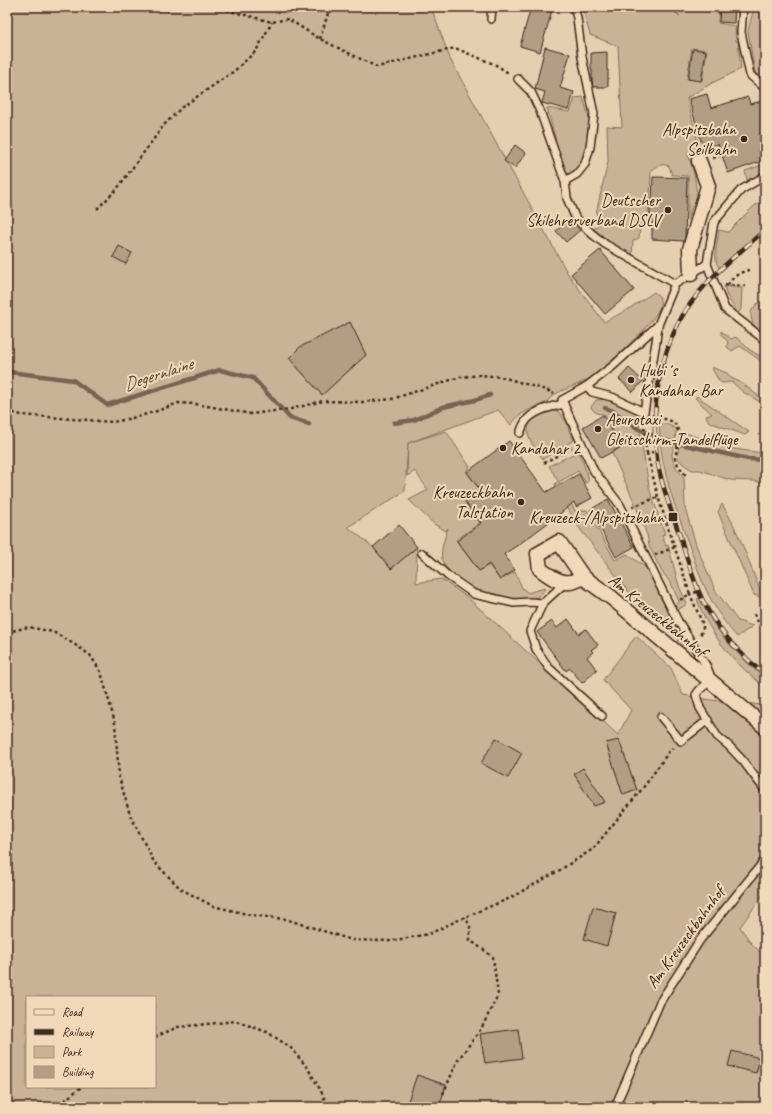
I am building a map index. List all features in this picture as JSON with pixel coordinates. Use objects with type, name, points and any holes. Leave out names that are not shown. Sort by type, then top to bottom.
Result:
[{"type":"street","points":[[691,274],[690,249],[708,186],[699,161]]},
{"type":"street","name":"Am Kreuzeckbahnhof","points":[[583,577],[571,582],[565,582],[552,577],[540,569],[538,554],[559,542],[583,577],[612,598],[765,727]]},
{"type":"lane","points":[[491,19],[492,7]]},
{"type":"lane","points":[[565,181],[577,174],[585,164],[590,147],[594,114],[582,57],[577,18],[574,7]]},
{"type":"lane","points":[[743,7],[741,32],[750,75],[765,88]]},
{"type":"lane","points":[[518,79],[531,92],[540,111],[565,181],[567,198],[575,218],[605,244],[675,284]]},
{"type":"lane","points":[[765,176],[741,190],[714,222],[707,264],[725,309],[765,340]]},
{"type":"lane","points":[[587,386],[592,392],[612,397],[644,412],[658,325],[675,284],[707,264]]},
{"type":"lane","points":[[520,433],[525,421],[534,414],[563,402],[587,386],[613,366],[658,325]]},
{"type":"lane","points":[[563,402],[594,471],[620,505],[672,611],[707,667],[711,682],[700,688],[696,695],[700,708],[717,736],[743,761],[765,790]]},
{"type":"lane","points":[[422,553],[448,576],[474,594],[514,603],[543,603]]},
{"type":"lane","points":[[565,582],[543,603],[530,631],[536,649],[549,668],[602,716]]},
{"type":"lane","points":[[661,717],[681,741],[708,720]]},
{"type":"lane","name":"Am Kreuzeckbahnhof","points":[[615,1107],[660,1002],[700,940],[765,860]]},
{"type":"path","points":[[215,7],[272,22],[288,19],[320,39],[377,67],[455,48],[496,65],[518,79]]},
{"type":"path","points":[[320,39],[330,7]]},
{"type":"path","points":[[97,209],[117,189],[164,125],[182,107],[233,72],[256,52],[272,22]]},
{"type":"path","points":[[728,285],[731,280],[742,272],[748,270]]},
{"type":"path","points":[[715,285],[745,286]]},
{"type":"path","points":[[7,411],[21,416],[113,422],[138,417],[178,403],[196,404],[251,414],[291,408],[323,401],[362,402],[392,399],[460,377],[481,375],[502,377],[549,391],[563,402]]},
{"type":"path","points":[[644,412],[674,422],[680,434],[675,458],[678,465],[687,477]]},
{"type":"path","points":[[644,424],[647,453],[658,497],[690,594],[703,624],[703,630],[694,647]]},
{"type":"path","points":[[544,463],[581,442]]},
{"type":"path","points":[[647,453],[653,452]]},
{"type":"path","points":[[623,511],[658,497]]},
{"type":"path","points":[[647,558],[675,547]]},
{"type":"path","points":[[684,597],[697,592]]},
{"type":"path","points":[[754,614],[765,636]]},
{"type":"path","points":[[7,632],[29,627],[53,632],[90,655],[101,672],[115,723],[119,777],[130,816],[154,862],[181,889],[213,906],[251,915],[285,919],[352,940],[390,941],[429,934],[508,899],[560,870],[593,849],[646,784],[670,750],[681,741]]},
{"type":"path","points":[[444,1094],[458,1060],[481,1029],[498,995],[493,958],[470,940],[470,926],[465,917]]},
{"type":"path","points":[[156,1037],[178,1027],[236,1021],[267,1032],[290,1047],[307,1067],[321,1091],[328,1107]]},
{"type":"path","points":[[54,1107],[80,1088]]},
{"type":"green space","points":[[7,7],[431,7],[451,61],[568,274],[604,322],[627,310],[654,292],[659,296],[660,304],[651,321],[618,355],[590,378],[561,391],[547,402],[532,408],[518,417],[511,425],[498,410],[408,443],[405,491],[348,527],[373,547],[391,569],[417,547],[416,583],[441,579],[467,597],[618,735],[631,710],[603,680],[636,636],[671,668],[683,695],[711,700],[765,706],[765,892],[740,927],[751,943],[765,957],[765,1107],[7,1107]]},
{"type":"green space","points":[[582,7],[667,7],[680,16],[668,7],[719,7],[718,23],[735,26],[736,41],[738,41],[741,69],[712,83],[687,98],[699,147],[688,154],[694,173],[698,200],[692,207],[688,221],[688,176],[672,175],[669,166],[666,165],[660,165],[651,170],[650,200],[648,202],[650,223],[640,225],[639,238],[633,241],[632,257],[621,251],[594,229],[600,223],[596,213],[608,162],[607,126],[622,127],[618,46],[590,35]],"holes":[[[692,48],[707,50],[702,81],[687,79]]]},
{"type":"green space","points":[[754,7],[765,7],[765,79],[755,73],[748,31]]},
{"type":"green space","points":[[583,97],[591,125],[585,156],[574,174],[567,174],[562,163],[547,108],[570,112],[575,98]]},
{"type":"green space","points":[[765,164],[765,173],[747,180],[745,171]]},
{"type":"green space","points":[[765,200],[765,228],[719,268],[716,259],[716,249],[719,230],[728,232],[754,206]]},
{"type":"green space","points":[[724,286],[742,288],[741,310],[738,313],[727,296]]},
{"type":"green space","points":[[758,303],[765,310],[765,324],[758,329],[755,328],[752,321],[751,312]]},
{"type":"green space","points":[[721,331],[731,339],[736,337],[750,350],[765,359],[765,364],[740,346],[732,351],[727,347],[728,342],[721,334]]},
{"type":"green space","points":[[711,367],[727,373],[731,378],[740,382],[765,401],[765,405],[743,392],[732,382],[722,383],[719,381]]},
{"type":"green space","points":[[697,396],[749,432],[745,435],[709,422],[706,416],[712,414],[695,398]]},
{"type":"green space","points":[[611,399],[637,411],[650,491],[665,534],[662,535],[666,546],[668,545],[679,586],[687,604],[676,611],[674,607],[679,602],[671,583],[662,572],[649,546],[647,535],[633,499],[612,453],[622,447],[604,414],[596,413],[591,407],[596,400]]},
{"type":"green space","points":[[558,411],[567,423],[574,440],[543,459],[528,435],[529,427],[538,416]]},
{"type":"green space","points":[[659,424],[666,424],[677,429],[672,454],[673,461],[684,478],[685,508],[696,545],[715,590],[738,621],[753,626],[737,637],[724,621],[709,597],[698,570],[669,486],[660,441]]},
{"type":"green space","points":[[446,431],[470,467],[466,471],[480,490],[465,502],[480,523],[456,540],[479,571],[489,565],[500,580],[515,572],[522,588],[528,593],[545,588],[537,597],[524,601],[508,600],[473,588],[458,579],[447,569],[442,559],[442,548],[448,528],[446,531],[434,524],[409,500],[428,490],[415,471],[407,476],[408,443]]},
{"type":"green space","points":[[683,432],[728,448],[765,453],[765,483],[730,480],[700,470],[692,470],[679,460],[677,455]]},
{"type":"green space","points":[[579,451],[589,480],[586,483],[578,471],[559,482],[575,511],[587,510],[615,560],[627,554],[645,567],[650,573],[687,647],[683,650],[676,642],[679,639],[627,590],[577,525],[555,484],[558,481],[549,466]]},
{"type":"green space","points":[[722,504],[734,525],[761,593],[761,597],[754,595],[718,512]]},
{"type":"green space","points":[[700,598],[718,631],[744,660],[765,678],[765,687],[734,659],[716,637],[702,612],[697,599]]},
{"type":"building","points":[[531,7],[553,7],[540,52],[520,46]]},
{"type":"building","points":[[720,7],[735,7],[734,23],[719,22]]},
{"type":"building","points":[[545,47],[570,54],[560,88],[574,92],[569,110],[542,103],[545,92],[535,89]]},
{"type":"building","points":[[693,49],[706,51],[701,81],[688,79]]},
{"type":"building","points":[[607,52],[608,87],[593,87],[591,53]]},
{"type":"building","name":"Alpspitzbahn Seilbahn","points":[[707,94],[711,108],[748,97],[750,104],[762,101],[765,112],[765,160],[728,173],[718,144],[703,148],[689,99]]},
{"type":"building","points":[[515,145],[526,153],[515,168],[504,161]]},
{"type":"building","name":"Deutscher Skilehrerverband DSLV","points":[[653,177],[687,178],[684,241],[652,239],[650,202],[652,203]]},
{"type":"building","points":[[570,219],[580,230],[566,242],[556,231]]},
{"type":"building","points":[[119,246],[132,253],[126,264],[113,257]]},
{"type":"building","points":[[600,250],[634,290],[605,314],[571,274]]},
{"type":"building","points":[[350,322],[366,355],[322,395],[289,358],[300,347]]},
{"type":"building","name":"Hubi´s Kandahar Bar","points":[[629,368],[643,381],[633,392],[619,379]]},
{"type":"building","points":[[603,415],[621,447],[601,458],[583,427]]},
{"type":"building","points":[[509,441],[546,492],[579,474],[592,498],[576,507],[574,502],[556,517],[504,554],[515,570],[500,580],[489,564],[479,571],[457,541],[481,523],[465,502],[480,490],[467,472]]},
{"type":"building","points":[[608,499],[634,547],[616,557],[590,510]]},
{"type":"building","points":[[399,525],[417,547],[391,569],[373,547]]},
{"type":"building","points":[[568,619],[579,634],[586,629],[598,645],[591,650],[593,652],[587,657],[597,670],[582,683],[570,668],[566,671],[537,632],[552,621],[557,628]]},
{"type":"building","points":[[496,738],[522,753],[508,778],[481,763]]},
{"type":"building","points":[[619,740],[637,790],[623,795],[606,743]]},
{"type":"building","points":[[583,768],[605,802],[594,806],[574,774]]},
{"type":"building","points":[[593,907],[616,913],[607,946],[584,939]]},
{"type":"building","points":[[518,1029],[522,1058],[485,1063],[480,1034]]},
{"type":"building","points":[[732,1051],[760,1058],[756,1073],[728,1066]]},
{"type":"building","points":[[417,1075],[446,1085],[439,1107],[406,1107]]},
{"type":"waterway","name":"Degernlaine","points":[[7,368],[10,372],[73,380],[107,405],[220,370],[253,378],[290,418],[309,424]]},
{"type":"waterway","name":"Degernlaine","points":[[394,423],[414,420],[443,407],[490,395]]},
{"type":"waterway","name":"Degernlaine","points":[[605,408],[613,411],[637,428],[663,440],[748,459],[765,460]]},
{"type":"railway","points":[[765,230],[715,274],[693,299],[684,313],[670,341],[662,366],[657,392],[655,419],[657,456],[662,481],[699,593],[716,623],[730,641],[765,675]]},
{"type":"place","name":"Alpspitzbahn Seilbahn","points":[[744,139]]},
{"type":"place","name":"Deutscher Skilehrerverband DSLV","points":[[668,210]]},
{"type":"place","name":"Hubi´s Kandahar Bar","points":[[631,380]]},
{"type":"place","name":"Aeurotaxi Gleitschirm-Tandelflüge","points":[[598,429]]},
{"type":"place","name":"Kandahar 2","points":[[503,448]]},
{"type":"place","name":"Kreuzeckbahn Talstation","points":[[521,502]]},
{"type":"place","name":"Kreuzeck-/Alpspitzbahn","points":[[673,517]]}]
